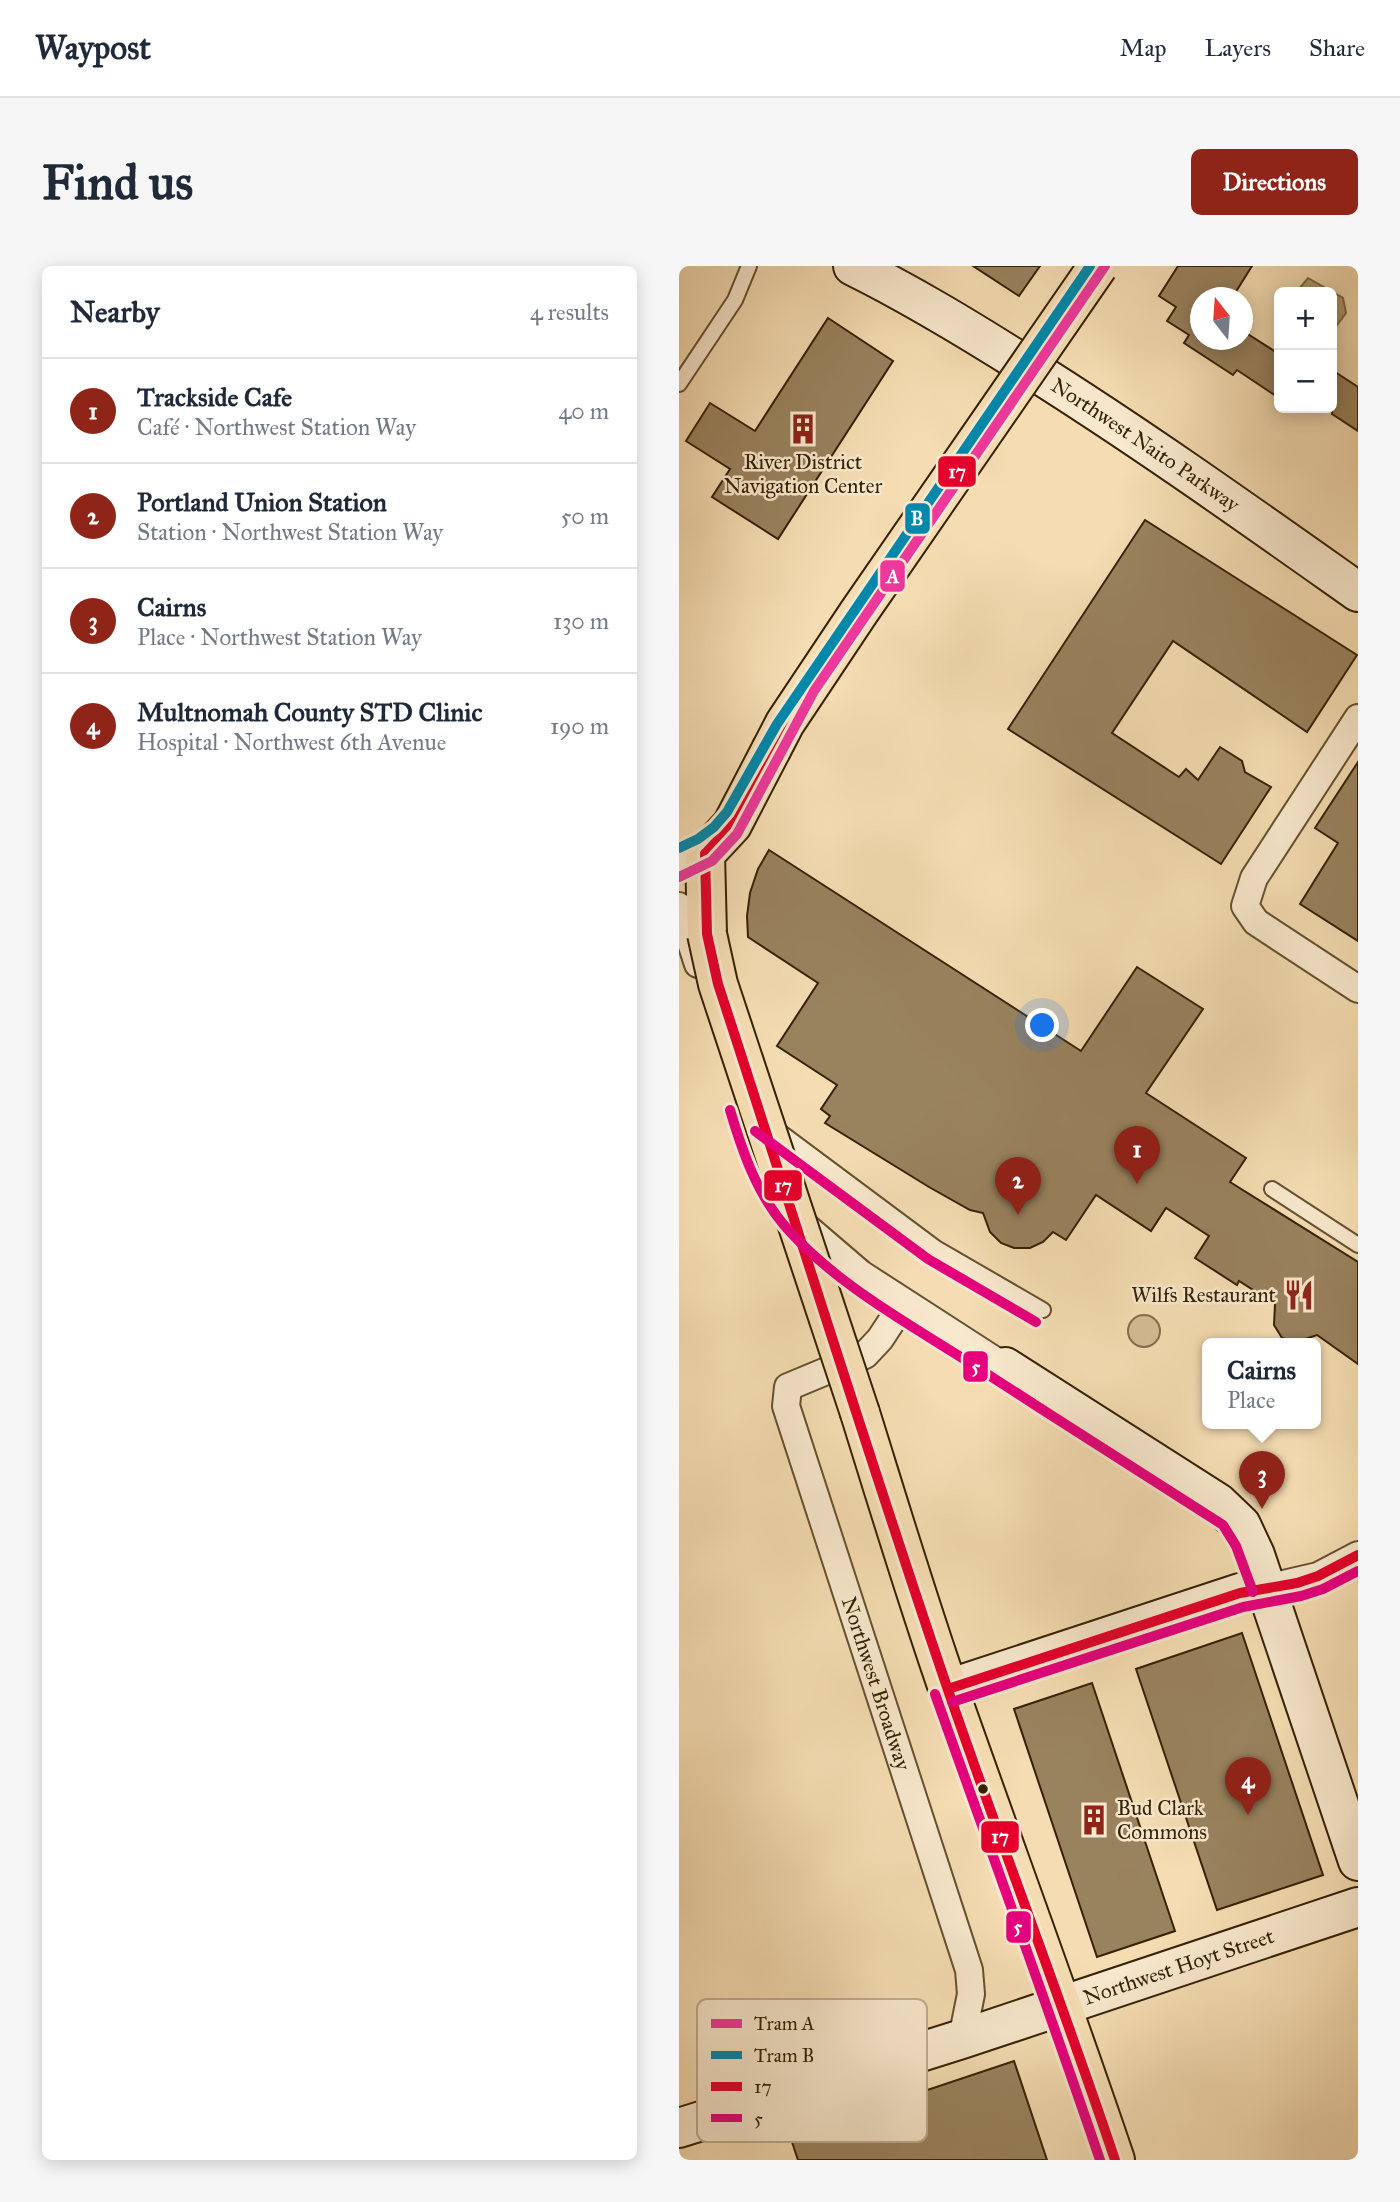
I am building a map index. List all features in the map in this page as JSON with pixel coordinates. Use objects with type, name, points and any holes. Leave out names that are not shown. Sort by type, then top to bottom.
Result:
[{"type":"main road","points":[[1098,266],[781,730],[732,825],[692,859],[718,984],[949,1689],[1115,2160]]},
{"type":"street","name":"Northwest Naito Parkway","points":[[853,266],[939,311],[1072,395],[1160,452],[1358,592]]},
{"type":"street","points":[[1358,718],[1254,878],[1244,906],[1256,922],[1358,989]]},
{"type":"street","points":[[679,906],[761,1160],[791,1211],[812,1233],[861,1274],[904,1304],[1232,1514],[1249,1539],[1358,1861]]},
{"type":"street","name":"Northwest Broadway","points":[[904,1304],[880,1339],[865,1354],[789,1387],[786,1406],[969,1970],[971,1994],[963,2039]]},
{"type":"street","points":[[949,1689],[1240,1593],[1318,1576],[1358,1555]]},
{"type":"street","name":"Northwest Hoyt Street","points":[[927,2050],[1358,1908]]},
{"type":"street","name":"Northwest Hoyt Street","points":[[679,2127],[697,2121]]},
{"type":"lane","points":[[679,384],[734,300],[749,266]]},
{"type":"lane","points":[[743,1106],[936,1248],[1043,1310]]},
{"type":"lane","points":[[1272,1189],[1358,1245]]},
{"type":"shaded area","points":[[1308,278],[1324,287],[1301,287]]},
{"type":"shaded area","points":[[1337,295],[1343,298],[1346,313],[1337,325]]},
{"type":"shaded area","points":[[1144,1315],[1156,1319],[1160,1331],[1156,1343],[1144,1347],[1132,1343],[1128,1331],[1132,1319]]},
{"type":"building","points":[[973,266],[1040,266],[1019,296]]},
{"type":"building","points":[[1178,266],[1252,266],[1239,287],[1190,287],[1190,347],[1184,343],[1189,335],[1167,321],[1176,307],[1159,296]]},
{"type":"building","name":"River District Navigation Center","points":[[828,318],[893,361],[778,539],[712,497],[730,469],[686,441],[710,403],[755,431]]},
{"type":"building","points":[[1253,337],[1274,351],[1274,395],[1237,370],[1233,375],[1195,350],[1253,350]]},
{"type":"building","points":[[1337,373],[1358,387],[1358,431],[1332,414],[1337,413]]},
{"type":"building","points":[[1145,520],[1357,655],[1307,732],[1173,641],[1112,733],[1179,777],[1186,769],[1198,780],[1220,747],[1242,761],[1245,772],[1271,787],[1221,864],[1008,729]]},
{"type":"building","points":[[1358,762],[1358,941],[1300,904],[1338,843],[1315,828]]},
{"type":"building","points":[[769,850],[1081,1051],[1137,967],[1203,1009],[1146,1093],[1246,1158],[1230,1182],[1358,1262],[1358,1364],[1317,1335],[1308,1338],[1282,1338],[1274,1325],[1275,1304],[1239,1281],[1237,1285],[1195,1258],[1209,1236],[1166,1208],[1151,1231],[1096,1195],[1066,1240],[1053,1232],[1043,1242],[1030,1248],[1014,1248],[1001,1243],[990,1232],[983,1213],[970,1210],[929,1187],[825,1123],[830,1116],[821,1109],[837,1085],[777,1046],[818,983],[748,937],[750,893],[758,869]]},
{"type":"building","points":[[1242,1633],[1323,1875],[1217,1910],[1136,1669]]},
{"type":"building","name":"Bud Clark Commons","points":[[1092,1683],[1175,1931],[1097,1957],[1014,1709]]},
{"type":"building","points":[[1014,2061],[1047,2160],[798,2160],[792,2142],[927,2142],[927,2090]]},
{"type":"tram line","name":"B","points":[[679,848],[698,839],[714,827],[727,812],[777,724],[1090,266]]},
{"type":"tram line","name":"A","points":[[679,877],[712,861],[737,834],[814,691],[1105,266]]},
{"type":"transit line","name":"17","points":[[705,854],[732,825],[790,714],[1098,266]]},
{"type":"transit line","name":"17","points":[[705,854],[707,934],[718,984],[918,1602],[1115,2160]]},
{"type":"transit line","name":"5","points":[[730,1110],[745,1155],[765,1199],[803,1246],[847,1283],[894,1315],[1223,1525],[1236,1546],[1253,1592]]},
{"type":"transit line","name":"5","points":[[755,1131],[928,1259],[1036,1322]]},
{"type":"transit line","name":"17","points":[[948,1689],[1240,1593],[1297,1583],[1318,1576],[1358,1555]]},
{"type":"transit line","name":"5","points":[[952,1702],[1243,1607],[1323,1589],[1358,1571]]},
{"type":"transit line","name":"5","points":[[935,1694],[1100,2160]]},
{"type":"place","name":"River District Navigation Center","points":[[803,429]]},
{"type":"place","name":"Trackside Cafe","points":[[1137,1184]]},
{"type":"place","name":"Portland Union Station","points":[[1018,1215]]},
{"type":"place","name":"Wilfs Restaurant","points":[[1299,1295]]},
{"type":"place","name":"Cairns","points":[[1262,1509]]},
{"type":"place","name":"Multnomah County STD Clinic","points":[[1248,1815]]},
{"type":"place","name":"Bud Clark Commons","points":[[1094,1820]]}]
